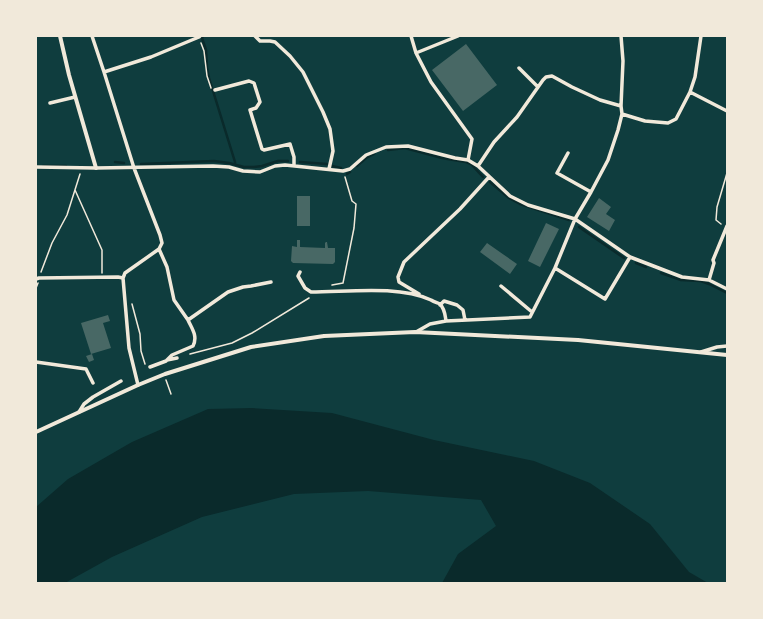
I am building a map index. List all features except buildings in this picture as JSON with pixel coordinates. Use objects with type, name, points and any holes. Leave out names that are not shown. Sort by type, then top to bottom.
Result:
[{"type":"street","points":[[60,36],[69,76],[96,168]]},
{"type":"street","points":[[92,36],[134,168],[162,242],[159,249],[125,273],[123,278],[129,348],[138,385]]},
{"type":"street","points":[[255,36],[260,41],[275,42],[290,56],[303,72],[330,128],[333,151],[329,170]]},
{"type":"street","points":[[411,36],[416,53],[431,82],[472,139],[468,160]]},
{"type":"street","points":[[416,53],[458,36]]},
{"type":"street","points":[[415,332],[430,324],[446,321],[530,316],[555,268],[575,219],[608,160],[618,130],[622,114],[623,61],[621,36]]},
{"type":"street","points":[[622,114],[645,121],[668,124],[676,119],[690,92],[695,77],[701,36]]},
{"type":"street","points":[[104,72],[151,57],[200,37]]},
{"type":"street","points":[[519,68],[538,87]]},
{"type":"street","points":[[478,166],[494,142],[517,117],[546,77],[552,76],[600,100],[621,106]]},
{"type":"street","points":[[213,91],[249,82],[254,83],[260,102],[256,108],[250,110],[262,149],[264,150],[290,144],[294,157],[294,166]]},
{"type":"street","points":[[690,92],[727,111]]},
{"type":"street","points":[[50,103],[76,97]]},
{"type":"street","points":[[36,167],[134,168],[213,166],[260,172],[275,166],[285,165],[343,171],[350,169],[366,154],[386,147],[408,146],[468,160],[478,166],[510,196],[528,206],[575,219],[630,257],[682,278],[709,280],[727,289]]},
{"type":"street","points":[[568,153],[557,173],[591,192]]},
{"type":"street","points":[[446,321],[445,312],[440,304],[399,282],[398,277],[404,262],[460,210],[489,177]]},
{"type":"street","points":[[709,280],[714,263],[713,260],[727,228]]},
{"type":"street","points":[[159,249],[167,267],[174,300],[188,320],[196,340],[193,346],[172,355],[166,361]]},
{"type":"street","points":[[555,268],[605,299],[630,257]]},
{"type":"street","points":[[300,272],[298,276],[305,288],[311,292],[380,291],[400,292],[423,296]]},
{"type":"street","points":[[38,279],[103,277],[123,278]]},
{"type":"street","points":[[188,320],[228,292],[243,287],[271,282]]},
{"type":"street","points":[[500,286],[532,312]]},
{"type":"street","points":[[440,304],[444,301],[457,305],[464,310],[464,320]]},
{"type":"street","points":[[36,432],[165,374],[251,347],[324,336],[415,332],[578,340],[727,355]]},
{"type":"street","points":[[699,352],[727,346]]},
{"type":"street","points":[[148,367],[177,358]]},
{"type":"street","points":[[36,362],[86,369],[93,383]]},
{"type":"street","points":[[79,412],[84,404],[93,397],[121,380]]},
{"type":"path","points":[[200,37],[204,51],[207,76],[213,91]]},
{"type":"path","points":[[38,279],[52,243],[67,215],[81,168]]},
{"type":"path","points":[[330,286],[343,283],[354,228],[356,204],[352,201],[343,171]]},
{"type":"path","points":[[727,173],[717,207],[716,220],[727,228]]},
{"type":"path","points":[[75,190],[102,250],[103,277]]},
{"type":"path","points":[[177,358],[232,343],[252,333],[309,298],[311,292]]},
{"type":"path","points":[[131,300],[140,334],[141,351],[148,367]]},
{"type":"path","points":[[166,377],[171,394]]},
{"type":"water","points":[[252,408],[332,413],[434,440],[534,461],[590,483],[650,524],[689,572],[708,583],[442,583],[458,554],[496,526],[481,500],[368,491],[294,494],[202,517],[112,557],[65,583],[36,583],[36,507],[68,479],[132,442],[208,409]]},
{"type":"waterway","points":[[203,36],[202,38],[206,50],[209,78],[235,164]]},
{"type":"waterway","points":[[388,150],[405,148],[442,158],[466,162],[471,164],[483,177]]},
{"type":"waterway","points":[[357,166],[366,158],[374,154]]},
{"type":"waterway","points":[[141,164],[214,161],[244,167],[254,167],[278,161],[288,161]]},
{"type":"waterway","points":[[115,162],[124,163]]},
{"type":"waterway","points":[[300,162],[327,164]]},
{"type":"waterway","points":[[43,166],[66,166]]},
{"type":"waterway","points":[[332,166],[341,168]]},
{"type":"waterway","points":[[490,182],[509,198],[520,204],[569,220]]},
{"type":"waterway","points":[[579,227],[624,258]]},
{"type":"waterway","points":[[636,263],[646,267]]},
{"type":"waterway","points":[[661,273],[681,280],[701,281],[727,293]]}]
